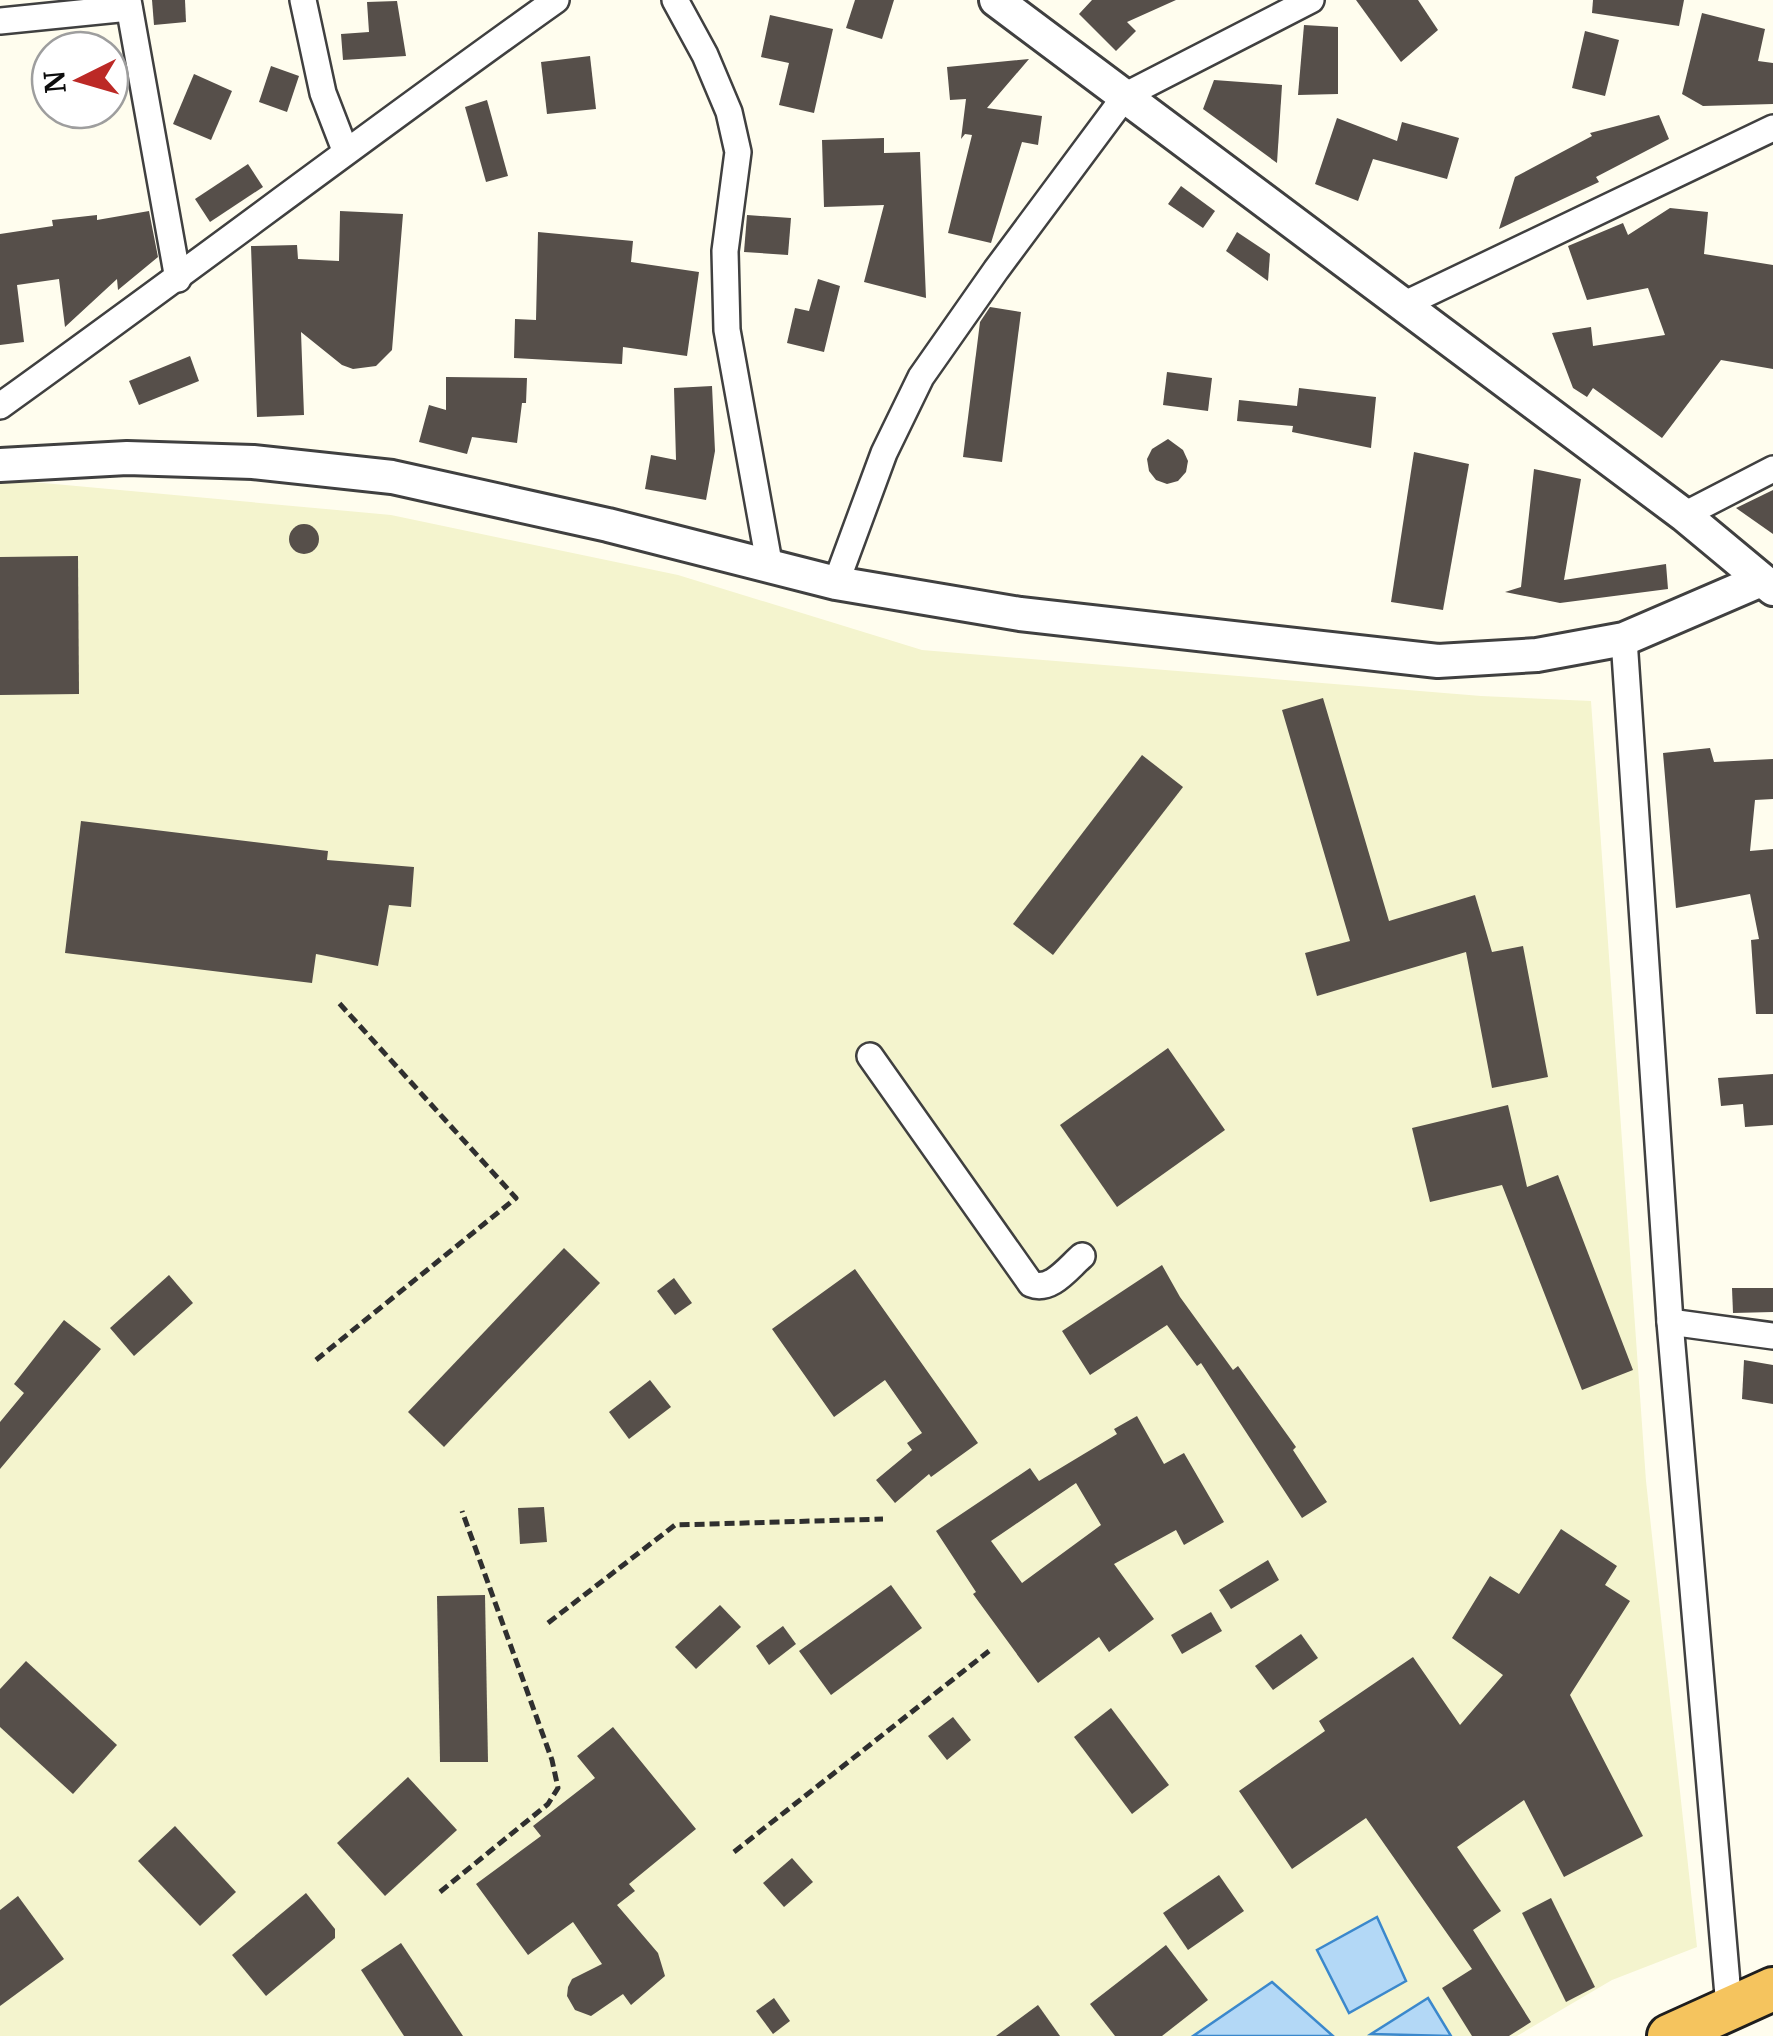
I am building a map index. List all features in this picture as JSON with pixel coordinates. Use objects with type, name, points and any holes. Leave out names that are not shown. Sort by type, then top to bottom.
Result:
[{"type":"highway","points":[[1669,2036],[1773,1989]]},
{"type":"street","points":[[303,0],[311,52],[345,150]]},
{"type":"street","points":[[0,406],[178,279],[345,150],[556,0]]},
{"type":"street","points":[[675,0],[729,112],[738,152],[725,250],[728,330],[770,568]]},
{"type":"street","points":[[0,466],[128,458],[254,462],[392,477],[836,582],[1020,614],[1438,660],[1537,655],[1624,639],[1767,585],[1684,515],[996,0]]},
{"type":"street","points":[[836,582],[884,453],[922,377],[1126,95],[1311,0]]},
{"type":"street","points":[[0,20],[128,4],[178,279]]},
{"type":"street","points":[[1405,304],[1773,128]]},
{"type":"street","points":[[1684,515],[1773,470]]},
{"type":"street","points":[[1624,639],[1670,1322],[1730,2007]]},
{"type":"street","points":[[870,1056],[1031,1284],[1038,1288],[1047,1286],[1082,1256]]},
{"type":"street","points":[[1670,1322],[1773,1336]]},
{"type":"path","points":[[316,1360],[516,1198],[339,1003]]},
{"type":"path","points":[[440,1892],[548,1804],[558,1788],[552,1760],[462,1511]]},
{"type":"path","points":[[548,1623],[675,1525],[883,1520]]},
{"type":"path","points":[[734,1852],[989,1651]]},
{"type":"green space","points":[[11,480],[391,515],[678,575],[922,650],[1481,696],[1591,701],[1646,1481],[1697,1947],[1612,1980],[1517,2036],[0,2036],[0,484]]},
{"type":"water","points":[[1377,1917],[1406,1981],[1349,2013],[1317,1950]]},
{"type":"water","points":[[1272,1982],[1333,2036],[1193,2036]]},
{"type":"water","points":[[1428,1998],[1451,2036],[1371,2034]]},
{"type":"building","points":[[152,0],[185,0],[186,22],[154,25]]},
{"type":"building","points":[[855,0],[894,0],[882,39],[846,28]]},
{"type":"building","points":[[1092,0],[1176,0],[1127,22],[1136,31],[1116,51],[1079,14]]},
{"type":"building","points":[[1356,0],[1418,0],[1438,30],[1401,62]]},
{"type":"building","points":[[1593,0],[1684,0],[1679,26],[1592,13]]},
{"type":"building","points":[[397,1],[406,56],[343,60],[341,34],[369,32],[367,2]]},
{"type":"building","points":[[1702,13],[1765,29],[1758,61],[1773,63],[1773,104],[1703,106],[1682,94]]},
{"type":"building","points":[[770,15],[833,29],[814,113],[779,105],[789,63],[761,57]]},
{"type":"building","points":[[1304,25],[1338,27],[1338,94],[1298,95]]},
{"type":"building","points":[[1585,31],[1619,40],[1605,96],[1572,88]]},
{"type":"building","points":[[590,56],[596,109],[547,114],[541,62]]},
{"type":"building","points":[[1029,59],[987,108],[1042,116],[1038,145],[1022,142],[991,243],[948,233],[972,135],[965,134],[961,139],[966,99],[950,100],[947,67]]},
{"type":"building","points":[[271,66],[299,76],[287,112],[259,102]]},
{"type":"building","points":[[194,74],[232,91],[211,140],[173,124]]},
{"type":"building","points":[[1214,80],[1282,85],[1277,163],[1203,109]]},
{"type":"building","points":[[487,100],[508,176],[486,182],[465,107]]},
{"type":"building","points":[[1659,115],[1669,139],[1596,177],[1599,182],[1499,229],[1515,177],[1592,136],[1590,133]]},
{"type":"building","points":[[1337,118],[1397,141],[1402,122],[1459,138],[1447,179],[1373,159],[1358,201],[1315,184]]},
{"type":"building","points":[[884,138],[884,153],[920,152],[926,298],[864,282],[884,205],[824,207],[822,140]]},
{"type":"building","points":[[248,164],[263,187],[210,222],[195,199]]},
{"type":"building","points":[[1181,186],[1215,211],[1203,228],[1168,204]]},
{"type":"building","points":[[1670,208],[1708,212],[1704,254],[1773,265],[1773,369],[1721,360],[1662,438],[1593,388],[1587,397],[1573,388],[1552,333],[1591,327],[1593,346],[1665,335],[1648,288],[1587,300],[1568,246],[1623,223],[1628,235]]},
{"type":"building","points":[[149,211],[158,257],[118,290],[117,279],[65,327],[59,279],[17,285],[24,342],[0,345],[0,234],[53,226],[52,220],[97,215],[97,220]]},
{"type":"building","points":[[340,211],[403,214],[392,350],[376,366],[353,369],[342,365],[301,332],[304,415],[257,417],[251,246],[297,245],[298,259],[339,261]]},
{"type":"building","points":[[747,215],[791,218],[788,255],[744,252]]},
{"type":"building","points":[[538,232],[633,241],[631,262],[699,272],[687,356],[623,347],[622,364],[514,358],[515,319],[536,320]]},
{"type":"building","points":[[1237,232],[1270,254],[1268,281],[1226,251]]},
{"type":"building","points":[[818,279],[840,286],[824,352],[787,343],[795,308],[809,311]]},
{"type":"building","points":[[990,307],[1021,312],[1002,462],[963,457],[980,322]]},
{"type":"building","points":[[190,356],[199,381],[139,405],[129,381]]},
{"type":"building","points":[[1167,372],[1212,378],[1208,411],[1163,405]]},
{"type":"building","points":[[446,377],[527,378],[517,443],[472,437],[467,454],[419,442],[429,405],[446,410]]},
{"type":"building","points":[[712,386],[715,451],[706,500],[645,489],[651,455],[676,460],[674,388]]},
{"type":"building","points":[[1299,388],[1376,397],[1371,448],[1292,432],[1293,426],[1237,421],[1239,400],[1297,406]]},
{"type":"building","points":[[1168,439],[1183,450],[1188,461],[1186,472],[1178,481],[1167,484],[1156,480],[1147,459],[1152,449]]},
{"type":"building","points":[[1414,452],[1469,464],[1443,610],[1391,602]]},
{"type":"building","points":[[1534,469],[1581,479],[1564,580],[1666,564],[1668,589],[1560,603],[1505,592],[1521,587]]},
{"type":"building","points":[[1773,490],[1773,534],[1736,508]]},
{"type":"building","points":[[304,524],[318,533],[319,539],[310,553],[304,554],[290,545],[289,539],[298,525]]},
{"type":"building","points":[[78,556],[79,694],[0,695],[0,557]]},
{"type":"building","points":[[1323,698],[1389,921],[1475,895],[1492,952],[1523,946],[1548,1077],[1492,1088],[1466,952],[1317,996],[1305,953],[1350,941],[1282,710]]},
{"type":"building","points":[[1710,748],[1714,762],[1773,759],[1773,799],[1755,800],[1750,851],[1773,849],[1773,1014],[1756,1014],[1751,940],[1759,939],[1750,894],[1676,908],[1663,753]]},
{"type":"building","points":[[1142,755],[1183,787],[1053,955],[1013,924]]},
{"type":"building","points":[[81,821],[328,851],[327,860],[414,867],[411,907],[389,905],[378,966],[316,954],[312,983],[65,953]]},
{"type":"building","points":[[1168,1048],[1225,1130],[1117,1207],[1060,1125]]},
{"type":"building","points":[[1773,1074],[1773,1125],[1745,1127],[1743,1104],[1721,1106],[1718,1078]]},
{"type":"building","points":[[1508,1105],[1527,1187],[1558,1175],[1633,1370],[1582,1390],[1502,1185],[1430,1202],[1412,1128]]},
{"type":"building","points":[[564,1248],[600,1283],[444,1447],[408,1412]]},
{"type":"building","points":[[1162,1265],[1180,1297],[1233,1370],[1238,1366],[1296,1447],[1293,1450],[1327,1502],[1302,1518],[1201,1363],[1197,1366],[1167,1325],[1090,1375],[1062,1331]]},
{"type":"building","points":[[855,1269],[978,1443],[931,1477],[929,1474],[895,1503],[876,1480],[912,1450],[907,1443],[922,1433],[885,1380],[834,1417],[772,1329]]},
{"type":"building","points":[[169,1275],[193,1303],[134,1356],[110,1328]]},
{"type":"building","points":[[674,1278],[692,1303],[675,1315],[657,1291]]},
{"type":"building","points":[[1732,1288],[1773,1288],[1773,1312],[1733,1313]]},
{"type":"building","points":[[64,1320],[101,1349],[0,1469],[0,1422],[24,1393],[14,1384]]},
{"type":"building","points":[[1744,1360],[1773,1365],[1773,1404],[1742,1399]]},
{"type":"building","points":[[650,1380],[671,1407],[629,1439],[609,1412]]},
{"type":"building","points":[[1137,1416],[1164,1464],[1184,1453],[1224,1522],[1184,1545],[1176,1530],[1114,1564],[1154,1619],[1109,1652],[1099,1637],[1038,1683],[973,1594],[976,1592],[936,1531],[1030,1468],[1039,1481],[1117,1434],[1114,1429]],"holes":[[[1076,1483],[1101,1525],[1022,1583],[991,1541]]]},
{"type":"building","points":[[544,1507],[547,1542],[520,1544],[518,1508]]},
{"type":"building","points":[[1561,1529],[1617,1566],[1605,1585],[1630,1601],[1570,1695],[1643,1836],[1564,1877],[1524,1800],[1457,1847],[1501,1911],[1473,1930],[1531,2022],[1509,2036],[1472,2036],[1442,1988],[1472,1969],[1366,1818],[1292,1869],[1239,1791],[1325,1731],[1319,1721],[1413,1657],[1460,1725],[1503,1675],[1452,1638],[1490,1576],[1519,1594]]},
{"type":"building","points":[[1268,1560],[1279,1580],[1231,1609],[1219,1590]]},
{"type":"building","points":[[891,1585],[922,1628],[831,1695],[799,1651]]},
{"type":"building","points":[[485,1595],[488,1762],[440,1762],[437,1596]]},
{"type":"building","points":[[720,1605],[741,1627],[696,1669],[675,1647]]},
{"type":"building","points":[[1211,1612],[1222,1631],[1182,1654],[1171,1635]]},
{"type":"building","points":[[783,1626],[796,1644],[769,1665],[756,1646]]},
{"type":"building","points":[[1301,1634],[1318,1658],[1273,1690],[1255,1666]]},
{"type":"building","points":[[26,1661],[117,1745],[73,1794],[0,1727],[0,1689]]},
{"type":"building","points":[[1111,1708],[1169,1785],[1132,1814],[1074,1737]]},
{"type":"building","points":[[953,1717],[971,1740],[947,1760],[928,1736]]},
{"type":"building","points":[[613,1727],[696,1829],[629,1884],[635,1891],[617,1905],[658,1953],[665,1976],[631,2005],[623,1994],[591,2016],[575,2010],[567,1996],[568,1987],[572,1979],[602,1964],[573,1922],[528,1955],[476,1884],[541,1836],[533,1826],[595,1778],[577,1756]]},
{"type":"building","points":[[408,1777],[457,1830],[385,1896],[337,1843]]},
{"type":"building","points":[[175,1826],[236,1892],[200,1926],[138,1861]]},
{"type":"building","points":[[792,1858],[813,1882],[784,1907],[763,1883]]},
{"type":"building","points":[[1219,1875],[1244,1911],[1188,1950],[1163,1913]]},
{"type":"building","points":[[306,1893],[335,1929],[335,1938],[266,1996],[232,1955]]},
{"type":"building","points":[[18,1896],[64,1959],[0,2006],[0,1910]]},
{"type":"building","points":[[1551,1898],[1595,1987],[1566,2002],[1522,1913]]},
{"type":"building","points":[[401,1943],[463,2036],[404,2036],[361,1970]]},
{"type":"building","points":[[1166,1945],[1208,2000],[1162,2036],[1115,2036],[1090,2004]]},
{"type":"building","points":[[774,1998],[790,2021],[773,2034],[756,2011]]},
{"type":"building","points":[[1038,2005],[1060,2036],[996,2036]]}]
